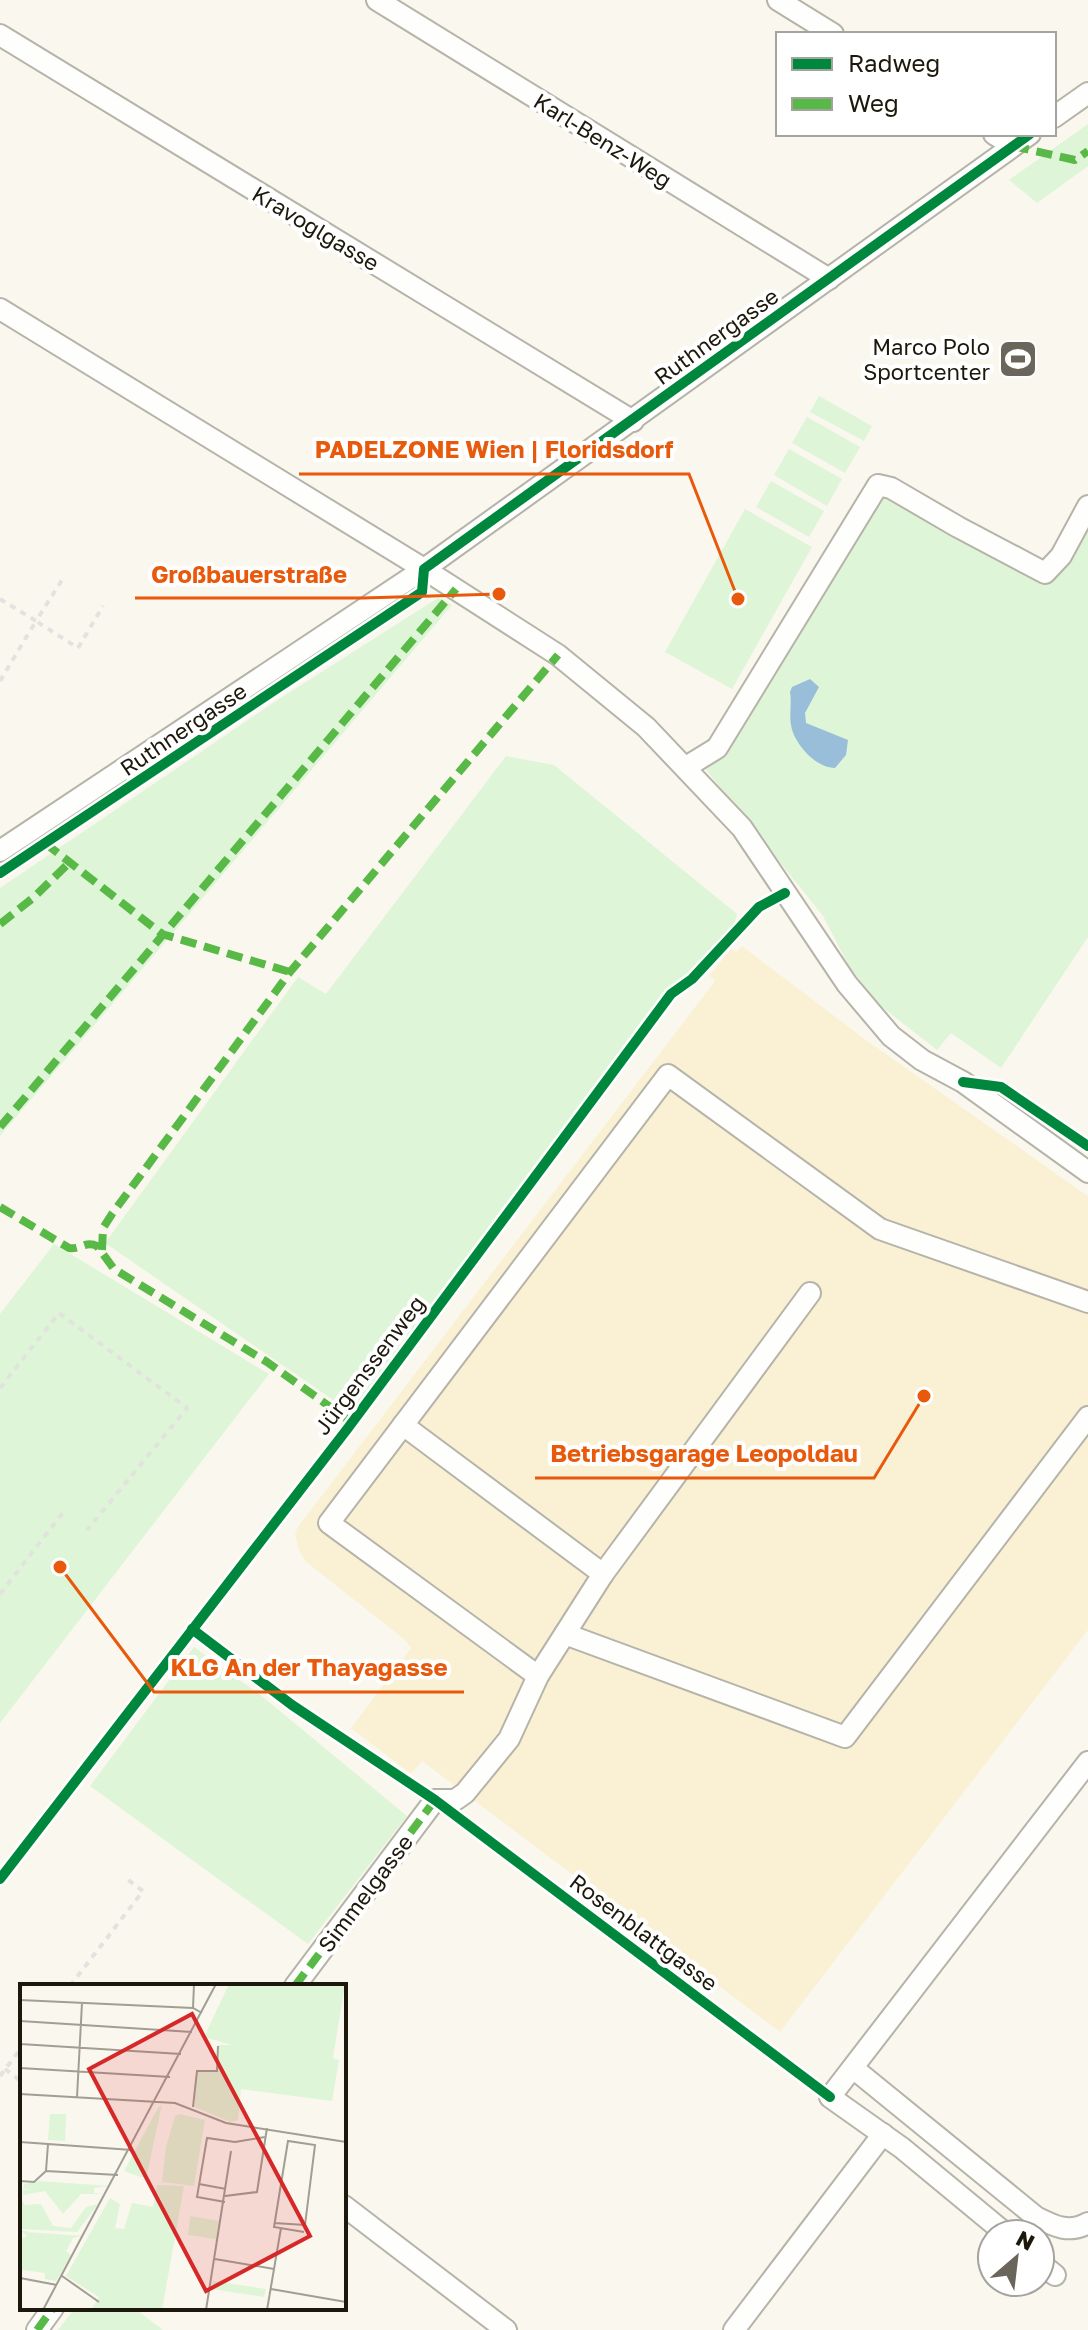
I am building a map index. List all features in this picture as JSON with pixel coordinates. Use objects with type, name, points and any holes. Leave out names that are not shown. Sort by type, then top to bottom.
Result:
[{"type":"street","name":"Karl-Benz-Weg","points":[[377,0],[829,279]]},
{"type":"street","points":[[778,0],[830,32]]},
{"type":"street","name":"Kravoglgasse","points":[[0,35],[633,421]]},
{"type":"street","points":[[1056,116],[1088,93]]},
{"type":"street","name":"Ruthnergasse","points":[[1,848],[424,569],[1022,140]]},
{"type":"street","points":[[0,309],[424,569],[558,655],[646,727],[742,828],[847,984],[891,1036],[922,1060],[963,1082],[1088,1172]]},
{"type":"street","points":[[686,767],[717,748],[878,485],[891,488],[1045,573],[1061,556],[1088,506]]},
{"type":"street","points":[[810,1293],[603,1574],[538,1676],[329,1523],[668,1075],[880,1229],[1088,1302]]},
{"type":"street","points":[[565,1634],[845,1737],[1088,1417]]},
{"type":"street","points":[[403,1425],[603,1574]]},
{"type":"street","name":"Simmelgasse","points":[[297,1984],[435,1800],[455,1800],[465,1793],[509,1739],[538,1676]]},
{"type":"street","points":[[986,2218],[883,2134],[830,2097],[1088,1762]]},
{"type":"street","points":[[853,2068],[1036,2217],[1060,2229],[1078,2229],[1088,2223]]},
{"type":"street","points":[[734,2330],[883,2134]]},
{"type":"street","points":[[346,2208],[506,2330]]},
{"type":"street","points":[[37,2330],[52,2310]]},
{"type":"path","points":[[0,681],[64,577]]},
{"type":"path","points":[[0,599],[78,648],[103,606]]},
{"type":"path","points":[[0,1388],[59,1313],[187,1408],[87,1530]]},
{"type":"path","points":[[0,1594],[65,1510]]},
{"type":"path","points":[[72,1984],[143,1891],[124,1877]]},
{"type":"path","points":[[0,2076],[20,2050]]},
{"type":"path","points":[[5,2069],[20,2080]]},
{"type":"shaded area","points":[[742,946],[866,1040],[1088,1196],[1088,1630],[780,2032],[422,1761],[411,1774],[351,1728],[411,1648],[305,1561],[295,1535],[297,1528],[715,981],[709,976],[731,949],[736,952]]},
{"type":"green space","points":[[1088,124],[1088,166],[1037,203],[1009,180]]},
{"type":"green space","points":[[819,396],[872,426],[864,441],[810,412]]},
{"type":"green space","points":[[807,417],[860,447],[845,473],[792,443]]},
{"type":"green space","points":[[789,449],[842,479],[827,506],[774,475]]},
{"type":"green space","points":[[771,481],[824,511],[809,537],[756,507]]},
{"type":"green space","points":[[877,488],[1031,575],[1088,524],[1088,937],[1001,1068],[951,1033],[937,1050],[877,1003],[848,964],[823,916],[703,766]]},
{"type":"green space","points":[[745,509],[812,547],[732,689],[665,652]]},
{"type":"green space","points":[[438,598],[452,605],[0,1136],[0,888],[279,699]]},
{"type":"green space","points":[[506,756],[554,765],[737,914],[734,926],[691,975],[669,987],[352,1413],[105,1243],[298,977],[326,994]]},
{"type":"green space","points":[[54,1244],[269,1374],[0,1723],[0,1314]]},
{"type":"green space","points":[[194,1647],[263,1697],[407,1816],[308,1944],[90,1786]]},
{"type":"green space","points":[[73,2310],[137,2310],[163,2330],[58,2330]]},
{"type":"water","points":[[810,679],[819,687],[805,713],[806,723],[848,740],[846,755],[835,768],[814,759],[801,747],[793,732],[790,692],[792,687]]},
{"type":"marked path","points":[[1013,146],[1075,160],[1088,151]]},
{"type":"marked path","points":[[0,1127],[456,589]]},
{"type":"marked path","points":[[102,1250],[103,1228],[112,1214],[290,972],[558,655]]},
{"type":"marked path","points":[[45,843],[162,934],[290,972]]},
{"type":"marked path","points":[[0,924],[33,898],[70,862]]},
{"type":"marked path","points":[[0,1207],[69,1248],[90,1244],[97,1246],[114,1269],[267,1362],[347,1419],[348,1428]]},
{"type":"marked path","points":[[297,1984],[435,1800]]},
{"type":"marked path","points":[[37,2330],[52,2310]]},
{"type":"cycle path","points":[[0,873],[422,592],[424,569],[1027,136]]},
{"type":"cycle path","name":"Jürgenssenweg","points":[[0,1879],[348,1428],[671,994],[692,979],[759,907],[785,893]]},
{"type":"cycle path","points":[[963,1082],[1001,1087],[1088,1146]]},
{"type":"cycle path","name":"Rosenblattgasse","points":[[192,1629],[292,1705],[435,1800],[830,2097]]},
{"type":"place","name":"Marco Polo Sportcenter","points":[[1018,359]]},
{"type":"place","name":"Großbauerstraße","points":[[499,594]]},
{"type":"place","name":"PADELZONE Wien | Floridsdorf","points":[[738,599]]},
{"type":"place","name":"Betriebsgarage Leopoldau","points":[[924,1396]]},
{"type":"place","name":"KLG An der Thayagasse","points":[[60,1567]]}]
